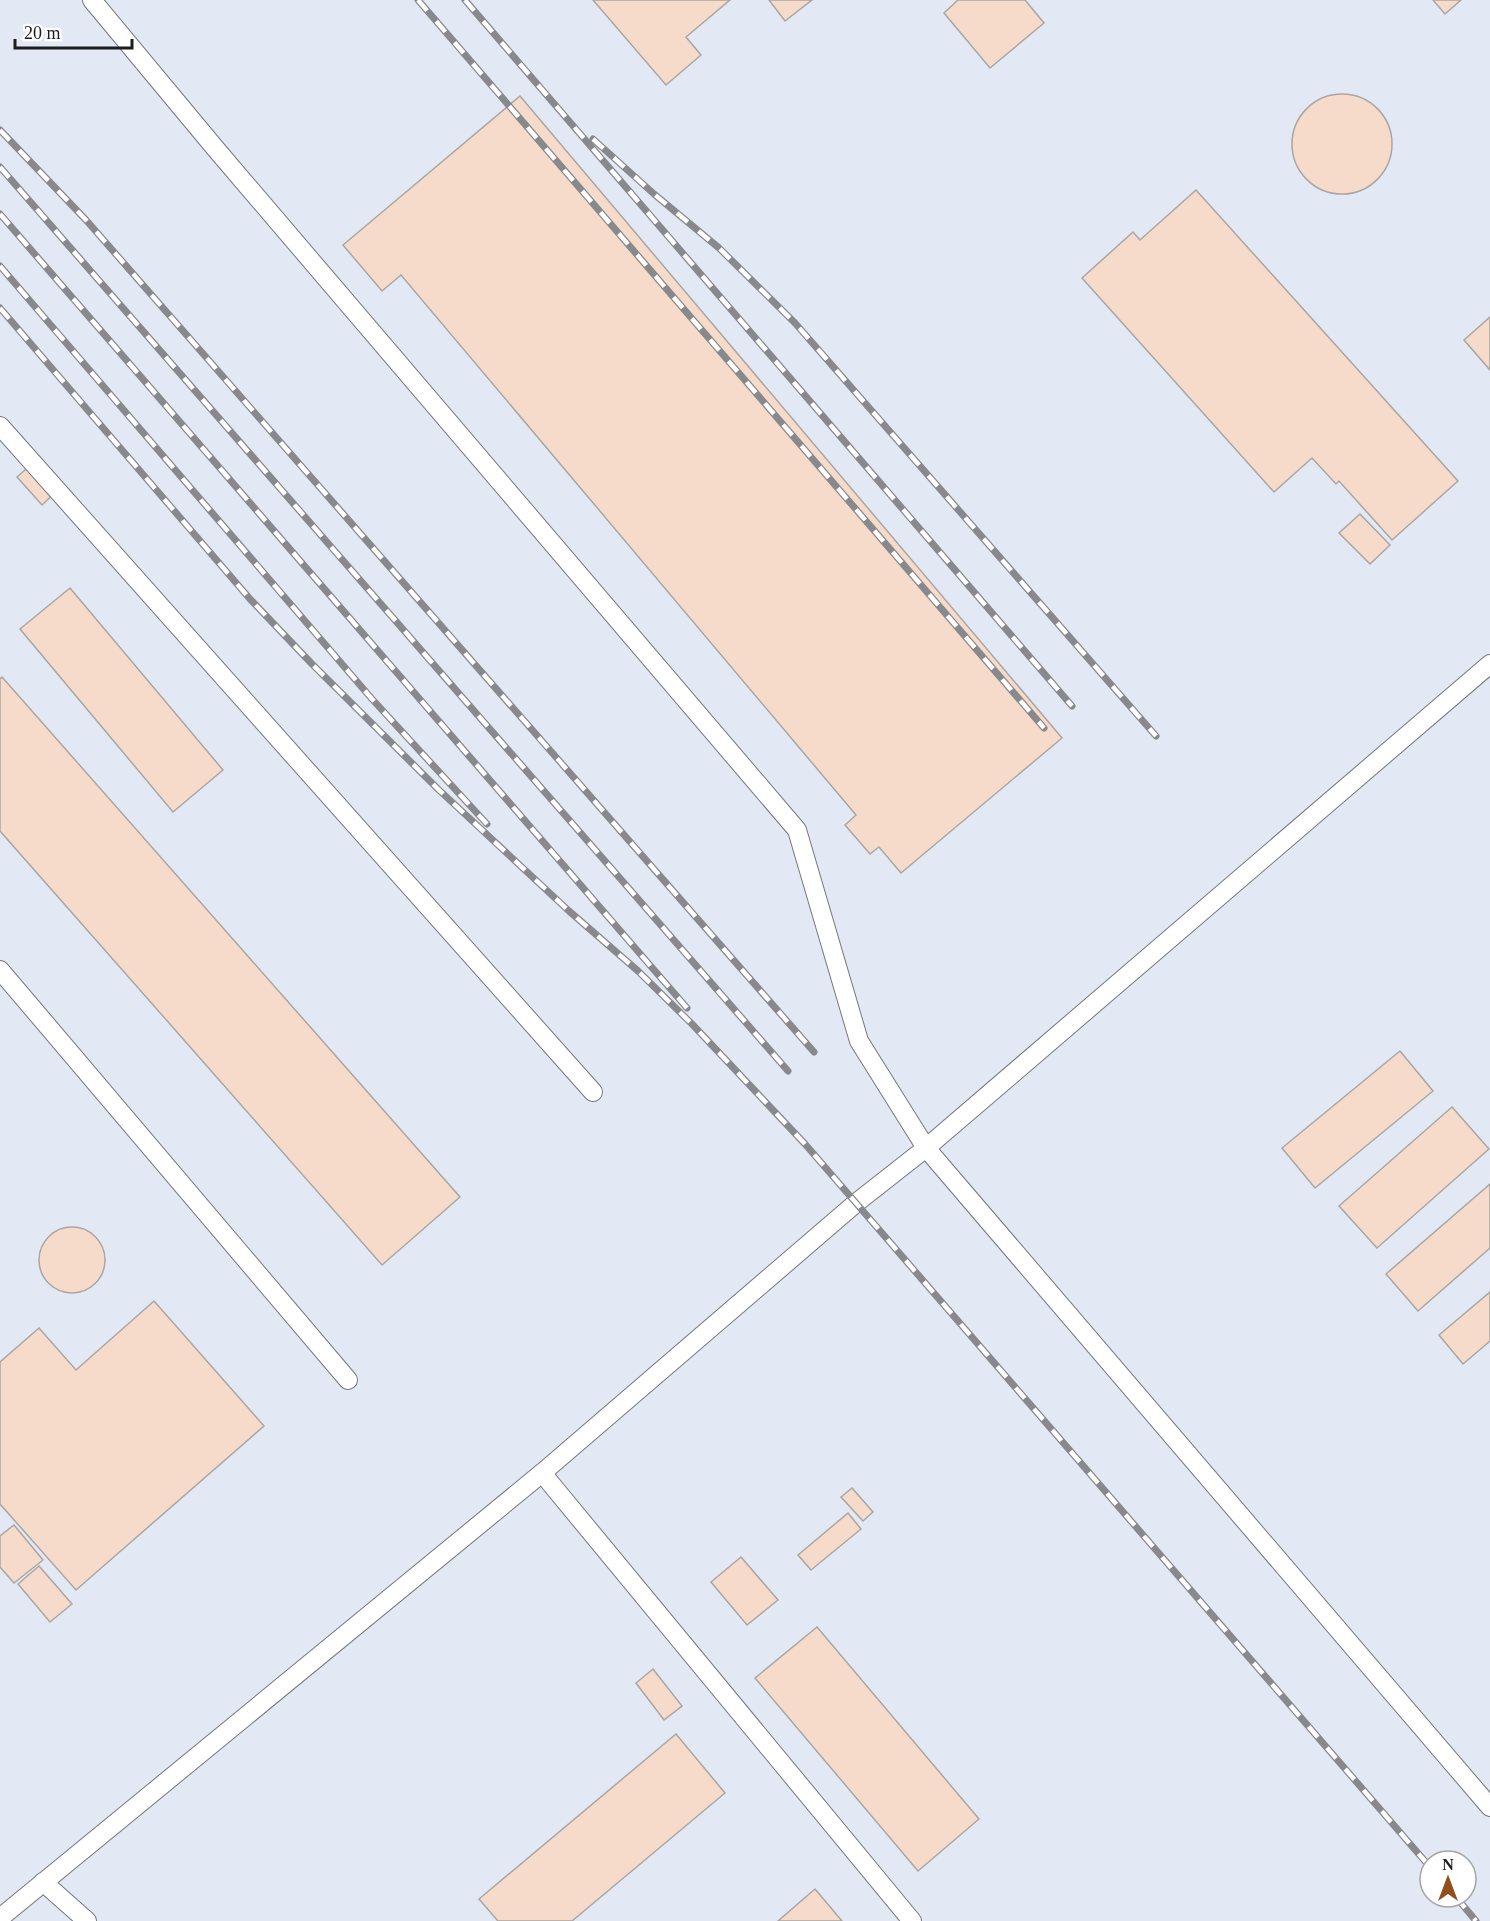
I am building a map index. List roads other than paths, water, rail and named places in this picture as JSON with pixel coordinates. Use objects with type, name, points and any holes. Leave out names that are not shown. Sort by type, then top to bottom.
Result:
[{"type":"lane","points":[[93,0],[215,148],[797,830],[859,1041],[926,1148],[1490,1807]]},
{"type":"lane","points":[[0,426],[593,1092]]},
{"type":"lane","points":[[0,1918],[542,1473],[856,1203],[926,1148],[1490,664]]},
{"type":"lane","points":[[0,970],[348,1380]]},
{"type":"lane","points":[[542,1473],[912,1921]]},
{"type":"lane","points":[[43,1882],[87,1921]]},
{"type":"railway","points":[[418,0],[1044,728]]},
{"type":"railway","points":[[465,0],[1072,706]]},
{"type":"railway","points":[[0,130],[86,220],[814,1052]]},
{"type":"railway","points":[[593,139],[719,248],[795,323],[1156,736]]},
{"type":"railway","points":[[0,167],[788,1071]]},
{"type":"railway","points":[[0,214],[687,1008]]},
{"type":"railway","points":[[0,266],[372,699],[487,824]]},
{"type":"railway","points":[[0,308],[250,599],[312,664],[439,790],[569,911],[638,971],[692,1024],[805,1144],[1418,1853]]},
{"type":"railway","points":[[1466,1909],[1476,1921]]}]
